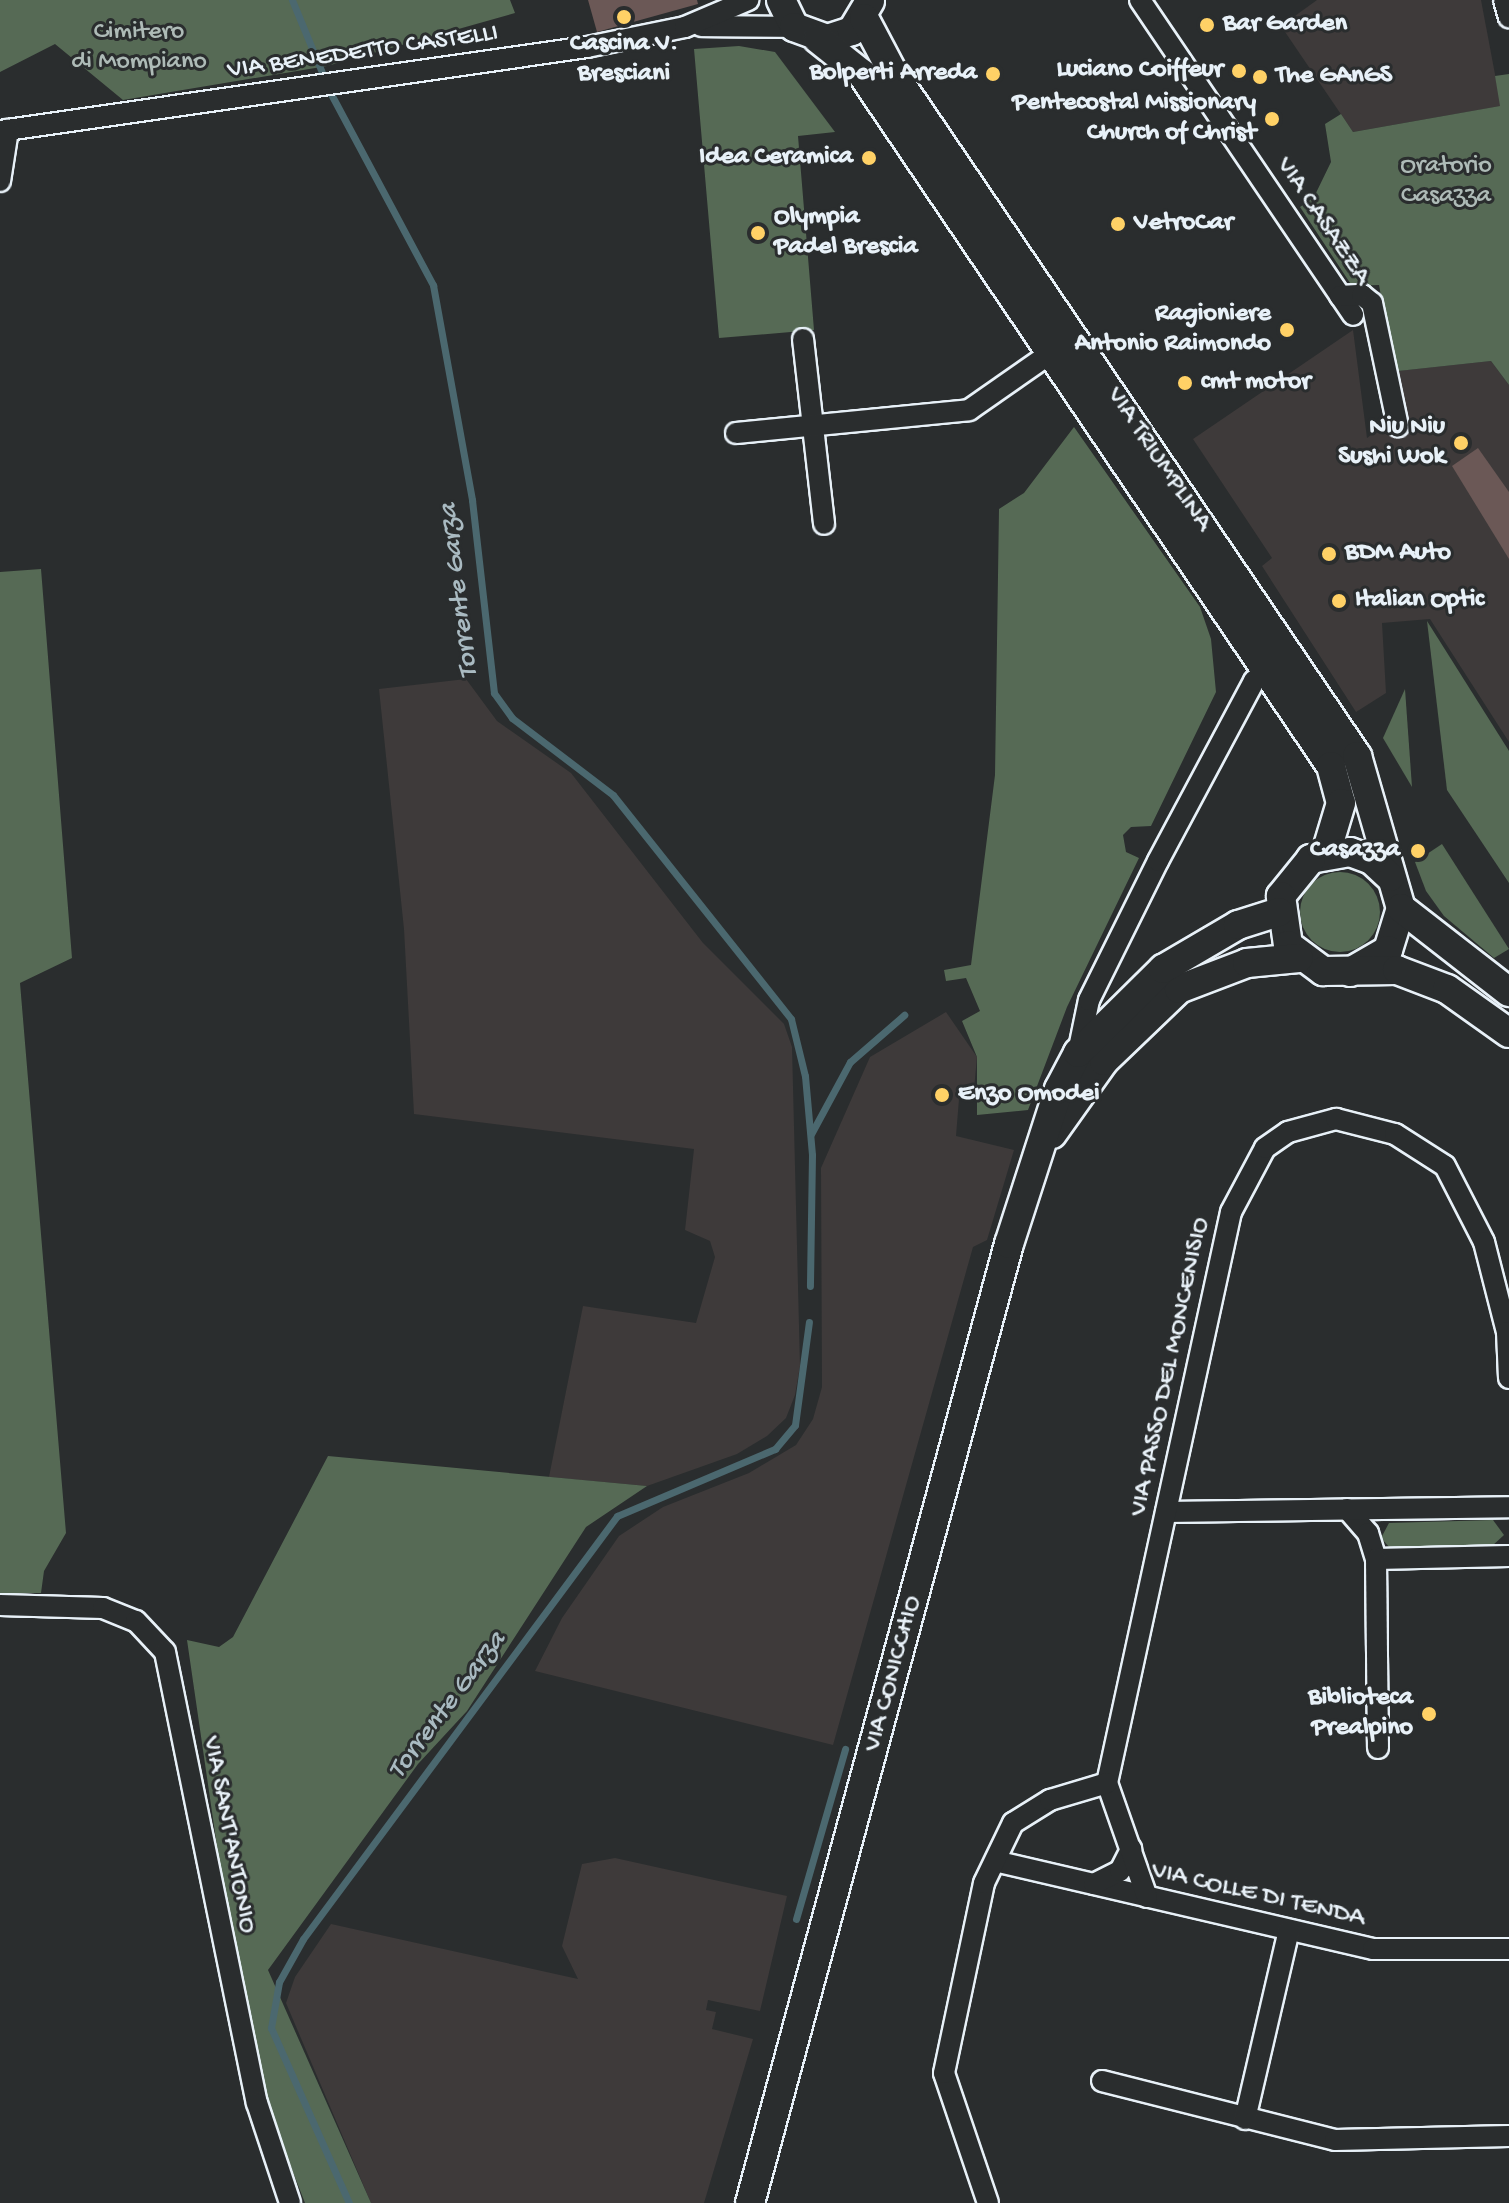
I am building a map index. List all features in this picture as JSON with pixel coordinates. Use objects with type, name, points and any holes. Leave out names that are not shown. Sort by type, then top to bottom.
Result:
[{"type":"main road","name":"VIA TRIUMPLINA","points":[[781,0],[806,33],[862,74],[1268,670],[1341,791],[1326,853]]},
{"type":"main road","name":"VIA TRIUMPLINA","points":[[806,33],[844,35],[871,6],[893,73],[1357,756],[1372,790],[1390,877],[1401,908]]},
{"type":"main road","points":[[1390,877],[1372,860],[1326,853],[1297,868],[1279,912],[1288,945],[1299,958],[1323,971],[1397,970],[1447,989],[1509,1033]]},
{"type":"main road","points":[[1350,972],[1388,950],[1401,908],[1509,992]]},
{"type":"main road","name":"VIA CONICCHIO","points":[[750,2203],[1009,1244],[1043,1147],[1059,1089],[1078,1053],[1163,969],[1238,925],[1279,912]]},
{"type":"main road","name":"VIA CONICCHIO","points":[[1043,1147],[1104,1061],[1179,989],[1247,963],[1299,958]]},
{"type":"main road","points":[[761,2166],[766,2203]]},
{"type":"street","name":"VIA BENEDETTO CASTELLI","points":[[685,27],[748,0]]},
{"type":"street","name":"VIA CASAZZA","points":[[1140,0],[1353,315]]},
{"type":"street","points":[[1504,0],[1509,17]]},
{"type":"street","name":"VIA BENEDETTO CASTELLI","points":[[4,130],[345,82],[685,27],[806,33]]},
{"type":"street","points":[[0,181],[4,130]]},
{"type":"street","points":[[1340,296],[1362,295],[1372,303],[1398,426]]},
{"type":"street","points":[[803,339],[824,524]]},
{"type":"street","points":[[736,433],[969,410],[1052,352]]},
{"type":"street","points":[[1078,1053],[1089,1000],[1199,782],[1254,681],[1268,670]]},
{"type":"street","name":"VIA PASSO DEL MONCENISIO","points":[[1107,1783],[1231,1212],[1265,1148],[1288,1132],[1336,1119],[1395,1134],[1445,1166],[1484,1242],[1507,1332],[1509,1378]]},
{"type":"street","points":[[1166,1512],[1509,1507]]},
{"type":"street","points":[[1347,1509],[1368,1533],[1376,1559],[1378,1748]]},
{"type":"street","points":[[1376,1559],[1509,1556]]},
{"type":"street","name":"VIA SANT'ANTONIO","points":[[0,1605],[103,1608],[136,1621],[159,1643],[175,1687],[200,1843],[257,2103],[290,2203]]},
{"type":"street","points":[[988,2203],[944,2073],[984,1883],[999,1862],[1013,1823],[1050,1800],[1107,1783],[1147,1897]]},
{"type":"street","points":[[1094,1884],[1120,1871],[1131,1849]]},
{"type":"street","name":"VIA COLLE DI TENDA","points":[[999,1862],[1373,1949],[1509,1949]]},
{"type":"street","points":[[1245,2119],[1289,1930]]},
{"type":"street","points":[[1102,2081],[1335,2140],[1509,2136]]},
{"type":"shaded area","points":[[1317,0],[1481,0],[1501,106],[1353,132],[1281,26]]},
{"type":"shaded area","points":[[1353,330],[1367,438],[1402,412],[1397,371],[1491,361],[1509,385],[1509,742],[1430,619],[1382,623],[1386,693],[1356,712],[1262,566],[1272,558],[1193,439]]},
{"type":"shaded area","points":[[466,679],[497,721],[571,773],[703,943],[784,1024],[792,1047],[800,1366],[795,1395],[786,1418],[767,1436],[737,1454],[647,1486],[549,1477],[583,1306],[696,1323],[715,1257],[710,1241],[685,1230],[694,1149],[414,1114],[404,929],[379,689]]},
{"type":"shaded area","points":[[946,1012],[977,1057],[973,1100],[959,1099],[956,1136],[1014,1150],[987,1240],[973,1247],[833,1745],[535,1671],[562,1618],[619,1536],[663,1507],[749,1473],[796,1445],[813,1419],[822,1387],[821,1168],[870,1057]]},
{"type":"shaded area","points":[[615,1858],[787,1896],[760,2011],[708,2000],[706,2010],[716,2012],[712,2029],[753,2039],[704,2203],[371,2203],[286,2003],[295,1977],[331,1924],[578,1979],[562,1946],[582,1864]]},
{"type":"green space","name":"Cimitero di Mompiano","points":[[0,0],[510,0],[515,13],[327,66],[123,100],[55,44],[0,72]]},
{"type":"green space","name":"Olympia Padel Brescia","points":[[739,46],[775,52],[835,132],[798,136],[814,330],[719,338],[694,49]]},
{"type":"green space","name":"Oratorio Casazza","points":[[1509,74],[1509,385],[1491,361],[1398,371],[1402,412],[1379,285],[1352,286],[1300,207],[1314,197],[1331,162],[1325,124],[1341,114],[1353,132],[1500,106],[1495,76]]},
{"type":"green space","points":[[1074,427],[1200,607],[1211,639],[1216,692],[1151,826],[1131,827],[1123,835],[1126,852],[1139,858],[1067,1007],[1028,1110],[977,1115],[977,1057],[962,1021],[980,1011],[966,978],[946,981],[944,970],[971,965],[995,775],[999,509],[1024,493]]},
{"type":"green space","points":[[41,569],[72,958],[20,983],[66,1533],[44,1571],[41,1593],[0,1593],[0,572]]},
{"type":"green space","points":[[1427,621],[1509,751],[1509,883],[1447,790]]},
{"type":"green space","points":[[1405,689],[1412,787],[1383,738]]},
{"type":"green space","points":[[1442,844],[1509,949],[1494,958],[1444,916],[1426,891],[1415,862]]},
{"type":"green space","points":[[1340,872],[1355,875],[1368,884],[1377,897],[1380,912],[1377,927],[1368,940],[1355,949],[1340,952],[1325,949],[1312,940],[1303,927],[1300,912],[1303,897],[1312,884],[1325,875]]},
{"type":"green space","points":[[328,1456],[647,1486],[586,1527],[467,1711],[418,1764],[268,1970],[371,2203],[305,2203],[267,2105],[220,1867],[187,1640],[219,1647],[233,1637]]},
{"type":"green space","points":[[1493,1520],[1504,1535],[1492,1546],[1391,1549],[1381,1538],[1389,1523]]},
{"type":"building","name":"Cascina V. Bresciani","points":[[588,0],[697,0],[698,4],[597,32]]},
{"type":"building","points":[[1478,448],[1509,492],[1509,559],[1452,466]]},
{"type":"waterway","name":"Torrente Garza","points":[[292,0],[331,94],[433,285],[472,500],[494,693],[512,718],[613,795],[791,1019],[805,1076],[812,1155],[810,1286]]},
{"type":"waterway","points":[[811,1134],[850,1062],[904,1015]]},
{"type":"waterway","name":"Torrente Garza","points":[[349,2203],[271,2028],[279,1982],[303,1939],[617,1516],[775,1449],[795,1425],[809,1322]]},
{"type":"waterway","points":[[796,1919],[845,1749]]},
{"type":"place","name":"Cascina V. Bresciani","points":[[624,17]]},
{"type":"place","name":"Bar Garden","points":[[1207,25]]},
{"type":"place","name":"Luciano Coiffeur","points":[[1239,71]]},
{"type":"place","name":"Bolperti Arreda","points":[[993,74]]},
{"type":"place","name":"The GAnGS","points":[[1260,77]]},
{"type":"place","name":"Pentecostal Missionary Church of Christ","points":[[1272,119]]},
{"type":"place","name":"Idea Ceramica","points":[[869,158]]},
{"type":"place","name":"VetroCar","points":[[1118,224]]},
{"type":"place","name":"Olympia Padel Brescia","points":[[758,233]]},
{"type":"place","name":"Ragioniere Antonio Raimondo","points":[[1287,330]]},
{"type":"place","name":"cmt motor","points":[[1185,383]]},
{"type":"place","name":"Niu Niu Sushi Wok","points":[[1461,443]]},
{"type":"place","name":"BDM Auto","points":[[1329,554]]},
{"type":"place","name":"Italian Optic","points":[[1339,601]]},
{"type":"place","name":"Casazza","points":[[1418,851]]},
{"type":"place","name":"Enzo Omodei","points":[[942,1095]]},
{"type":"place","name":"Biblioteca Prealpino","points":[[1429,1714]]}]
